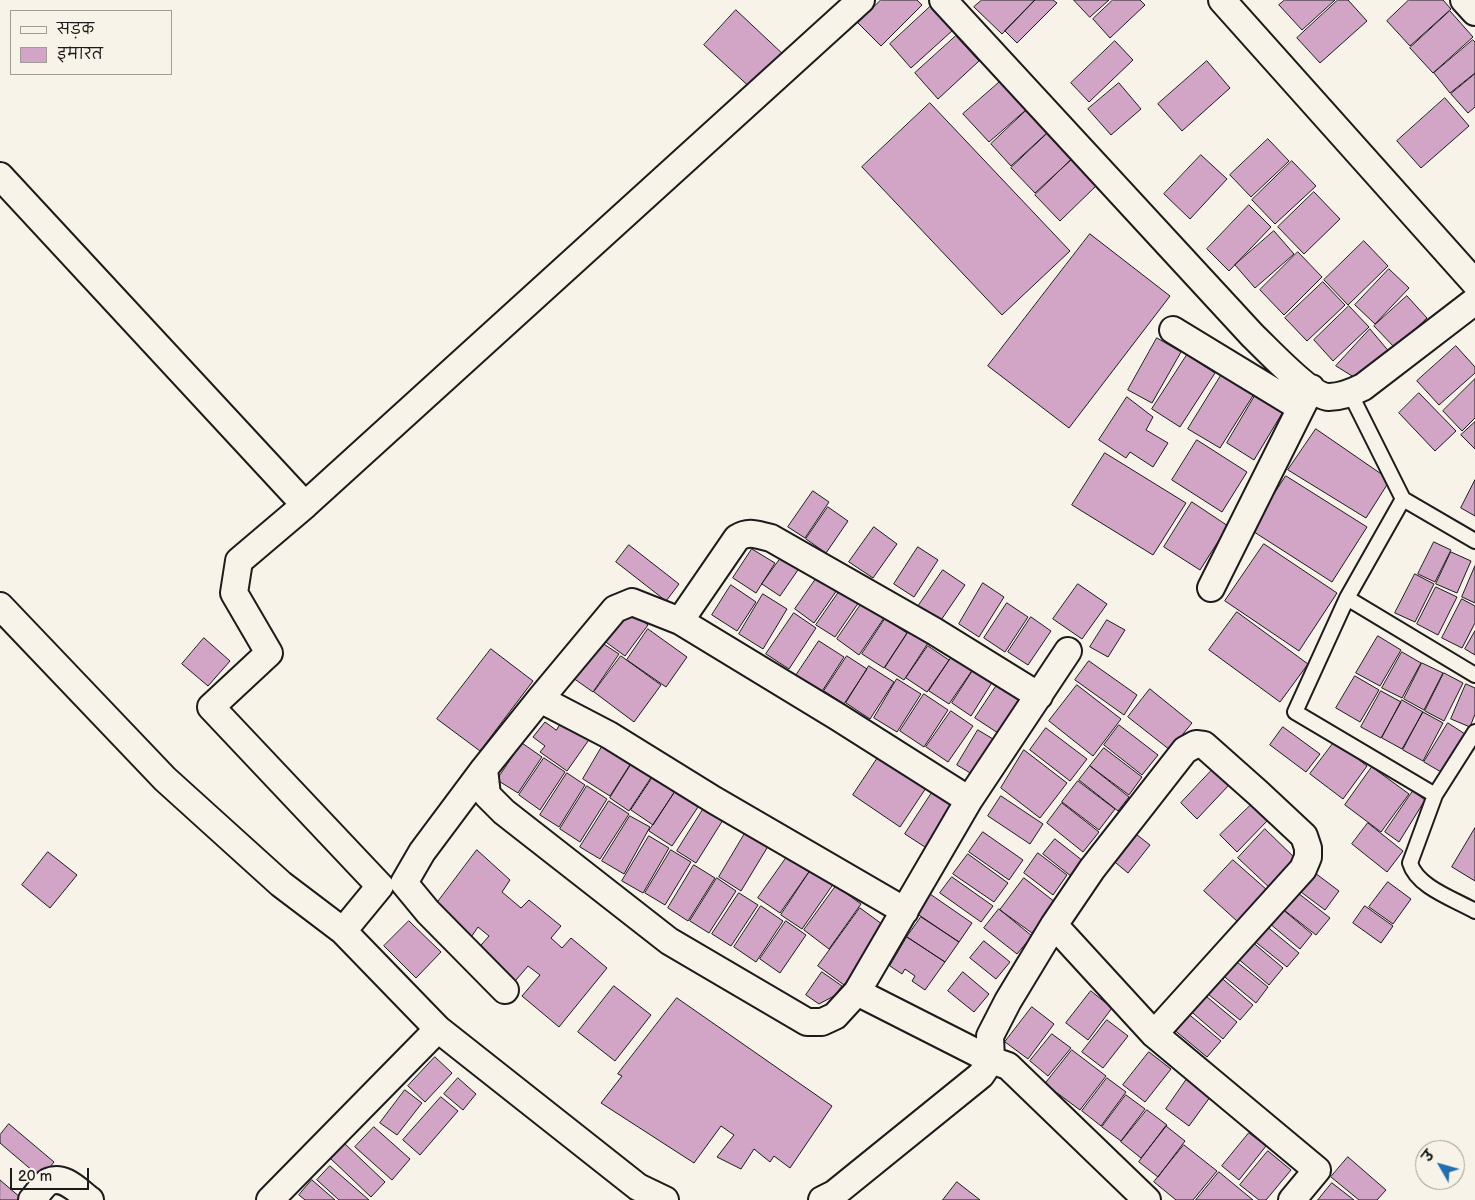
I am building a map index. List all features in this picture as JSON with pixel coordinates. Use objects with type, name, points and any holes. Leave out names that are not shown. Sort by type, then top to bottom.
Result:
[{"type":"street","points":[[343,931],[380,886],[211,707],[269,653],[234,593],[239,561],[305,505],[861,0]]},
{"type":"street","points":[[943,0],[1254,336],[1304,384],[1306,398],[1210,588]]},
{"type":"street","points":[[1222,0],[1475,283]]},
{"type":"street","points":[[1464,0],[1475,12]]},
{"type":"street","points":[[0,176],[305,505]]},
{"type":"street","points":[[1172,330],[1306,398],[1328,397],[1350,393],[1363,387],[1475,300]]},
{"type":"street","points":[[680,621],[737,538],[745,533],[752,533],[772,538],[934,631],[1039,696]]},
{"type":"street","points":[[505,990],[428,912],[404,883],[422,852],[484,769],[540,699],[615,609],[632,602],[680,621],[838,716],[969,800]]},
{"type":"street","points":[[0,606],[165,779],[281,884],[343,931],[438,1029],[638,1187],[665,1200]]},
{"type":"street","points":[[484,769],[487,795],[504,812],[669,941],[807,1022],[822,1022],[835,1016],[857,992],[969,800],[1068,651]]},
{"type":"street","points":[[540,699],[608,734],[714,800],[905,911]]},
{"type":"street","points":[[822,1200],[834,1194],[981,1075],[991,1060],[990,1036],[1008,1001],[1054,925],[1122,828],[1185,750],[1196,744],[1204,745],[1304,836],[1308,848],[1308,857],[1303,869],[1154,1034]]},
{"type":"street","points":[[1054,925],[1154,1034],[1317,1170],[1292,1200]]},
{"type":"street","points":[[857,992],[991,1060],[1008,1066],[1147,1200]]},
{"type":"street","points":[[270,1200],[438,1029]]},
{"type":"street","points":[[32,1200],[47,1183],[56,1180],[67,1182],[90,1200]]},
{"type":"lane","points":[[1350,393],[1403,499],[1475,541]]},
{"type":"lane","points":[[1403,499],[1347,598],[1295,712],[1434,795]]},
{"type":"lane","points":[[1347,598],[1475,675]]},
{"type":"lane","points":[[1475,734],[1434,795],[1410,863],[1413,873],[1424,884],[1475,911]]},
{"type":"building","points":[[881,0],[917,0],[922,5],[881,46],[858,23]]},
{"type":"building","points":[[982,0],[1035,0],[1002,34],[974,7]]},
{"type":"building","points":[[1035,0],[1053,0],[1057,3],[1017,43],[1005,31]]},
{"type":"building","points":[[1074,0],[1109,0],[1090,17]]},
{"type":"building","points":[[1113,0],[1140,0],[1145,5],[1110,38],[1093,19]]},
{"type":"building","points":[[1285,0],[1335,0],[1302,30],[1279,5]]},
{"type":"building","points":[[1338,0],[1348,0],[1367,21],[1320,63],[1297,38]]},
{"type":"building","points":[[1409,0],[1443,0],[1451,9],[1410,46],[1387,21]]},
{"type":"building","points":[[931,6],[953,30],[911,68],[890,44]]},
{"type":"building","points":[[736,10],[786,57],[754,91],[704,45]]},
{"type":"building","points":[[1450,11],[1473,37],[1433,73],[1410,48]]},
{"type":"building","points":[[956,36],[979,61],[938,99],[915,73]]},
{"type":"building","points":[[1473,40],[1475,42],[1475,73],[1450,93],[1434,73]]},
{"type":"building","points":[[1115,41],[1133,60],[1089,102],[1071,83]]},
{"type":"building","points":[[1207,61],[1230,88],[1182,131],[1158,104]]},
{"type":"building","points":[[1475,74],[1475,107],[1468,113],[1451,94]]},
{"type":"building","points":[[1002,80],[1027,109],[989,142],[963,114]]},
{"type":"building","points":[[1119,83],[1141,109],[1111,135],[1088,109]]},
{"type":"building","points":[[1445,98],[1469,126],[1421,168],[1397,141]]},
{"type":"building","points":[[930,103],[1070,251],[1002,315],[862,167]]},
{"type":"building","points":[[1028,109],[1048,132],[1011,166],[991,144]]},
{"type":"building","points":[[1049,132],[1073,158],[1035,193],[1011,168]]},
{"type":"building","points":[[1268,139],[1289,161],[1251,197],[1230,175]]},
{"type":"building","points":[[1201,155],[1227,179],[1190,219],[1164,194]]},
{"type":"building","points":[[1073,158],[1098,184],[1060,221],[1035,195]]},
{"type":"building","points":[[1292,161],[1316,186],[1275,224],[1252,200]]},
{"type":"building","points":[[1314,192],[1340,219],[1304,254],[1278,227]]},
{"type":"building","points":[[1249,205],[1271,227],[1229,271],[1207,249]]},
{"type":"building","points":[[1274,231],[1294,254],[1255,288],[1235,265]]},
{"type":"building","points":[[1090,234],[1170,296],[1069,428],[988,366]]},
{"type":"building","points":[[1364,241],[1388,266],[1348,305],[1324,280]]},
{"type":"building","points":[[1298,252],[1322,277],[1284,315],[1260,290]]},
{"type":"building","points":[[1389,269],[1409,288],[1375,324],[1355,305]]},
{"type":"building","points":[[1323,282],[1345,305],[1307,341],[1285,318]]},
{"type":"building","points":[[1407,296],[1427,318],[1395,348],[1374,326]]},
{"type":"building","points":[[1349,306],[1369,327],[1333,361],[1314,340]]},
{"type":"building","points":[[1370,329],[1391,354],[1365,384],[1336,366]]},
{"type":"building","points":[[1157,338],[1181,352],[1152,403],[1128,390]]},
{"type":"building","points":[[1456,346],[1475,367],[1475,373],[1439,405],[1417,381]]},
{"type":"building","points":[[1187,355],[1215,373],[1180,427],[1152,409]]},
{"type":"building","points":[[1222,374],[1254,394],[1220,448],[1188,429]]},
{"type":"building","points":[[1475,379],[1475,418],[1462,431],[1443,411]]},
{"type":"building","points":[[1419,393],[1456,431],[1435,451],[1399,413]]},
{"type":"building","points":[[1256,394],[1284,410],[1254,460],[1227,443]]},
{"type":"building","points":[[1127,397],[1153,417],[1146,430],[1168,443],[1153,467],[1130,452],[1126,458],[1099,440]]},
{"type":"building","points":[[1475,422],[1475,449],[1461,435]]},
{"type":"building","points":[[1316,429],[1390,480],[1366,518],[1288,470]]},
{"type":"building","points":[[1197,440],[1247,472],[1222,512],[1172,480]]},
{"type":"building","points":[[1105,453],[1186,503],[1153,555],[1072,505]]},
{"type":"building","points":[[1286,476],[1367,527],[1332,582],[1251,530]]},
{"type":"building","points":[[1475,480],[1475,516],[1461,508]]},
{"type":"building","points":[[813,491],[829,502],[805,538],[788,527]]},
{"type":"building","points":[[1192,502],[1228,526],[1200,570],[1164,547]]},
{"type":"building","points":[[828,507],[848,521],[826,553],[806,539]]},
{"type":"building","points":[[874,527],[897,544],[873,578],[849,562]]},
{"type":"building","points":[[1434,542],[1451,550],[1435,582],[1418,574]]},
{"type":"building","points":[[1264,544],[1337,593],[1299,651],[1225,601]]},
{"type":"building","points":[[629,545],[679,584],[666,601],[616,562]]},
{"type":"building","points":[[918,547],[938,560],[914,597],[894,584]]},
{"type":"building","points":[[752,549],[775,563],[756,593],[733,578]]},
{"type":"building","points":[[1451,552],[1471,561],[1457,593],[1436,584]]},
{"type":"building","points":[[783,555],[800,567],[780,596],[762,584]]},
{"type":"building","points":[[1475,566],[1475,603],[1462,597]]},
{"type":"building","points":[[943,570],[965,585],[939,623],[917,608]]},
{"type":"building","points":[[1415,574],[1434,584],[1415,622],[1395,613]]},
{"type":"building","points":[[818,576],[837,590],[814,623],[795,609]]},
{"type":"building","points":[[983,583],[1004,597],[979,637],[959,624]]},
{"type":"building","points":[[1078,584],[1107,604],[1082,639],[1053,619]]},
{"type":"building","points":[[731,585],[756,602],[737,631],[712,615]]},
{"type":"building","points":[[1436,587],[1457,597],[1438,635],[1417,624]]},
{"type":"building","points":[[841,589],[859,602],[835,637],[816,625]]},
{"type":"building","points":[[763,594],[787,609],[763,649],[739,634]]},
{"type":"building","points":[[1462,599],[1475,606],[1475,623],[1462,648],[1442,638]]},
{"type":"building","points":[[864,600],[886,615],[859,655],[837,639]]},
{"type":"building","points":[[1007,603],[1028,617],[1005,652],[984,638]]},
{"type":"building","points":[[626,609],[648,625],[625,656],[603,640]]},
{"type":"building","points":[[1237,612],[1308,664],[1280,702],[1209,650]]},
{"type":"building","points":[[794,613],[816,628],[789,669],[766,654]]},
{"type":"building","points":[[1031,617],[1051,631],[1028,665],[1008,652]]},
{"type":"building","points":[[885,619],[907,633],[884,668],[862,654]]},
{"type":"building","points":[[1107,620],[1125,630],[1108,657],[1090,647]]},
{"type":"building","points":[[648,629],[687,657],[666,687],[627,660]]},
{"type":"building","points":[[909,631],[928,643],[904,680],[885,668]]},
{"type":"building","points":[[1475,631],[1475,655],[1465,649]]},
{"type":"building","points":[[1378,636],[1401,650],[1380,686],[1356,673]]},
{"type":"building","points":[[204,638],[230,661],[208,686],[182,664]]},
{"type":"building","points":[[599,641],[619,654],[593,692],[573,678]]},
{"type":"building","points":[[819,641],[844,657],[821,693],[795,677]]},
{"type":"building","points":[[928,646],[949,660],[927,692],[906,678]]},
{"type":"building","points":[[491,649],[533,681],[480,751],[437,719]]},
{"type":"building","points":[[1402,652],[1421,663],[1402,698],[1382,688]]},
{"type":"building","points":[[953,655],[973,669],[949,704],[929,691]]},
{"type":"building","points":[[621,656],[661,685],[634,722],[594,692]]},
{"type":"building","points":[[847,656],[867,669],[844,704],[824,691]]},
{"type":"building","points":[[1089,661],[1137,695],[1124,715],[1075,680]]},
{"type":"building","points":[[1422,663],[1443,673],[1424,710],[1404,699]]},
{"type":"building","points":[[869,666],[894,682],[870,719],[846,703]]},
{"type":"building","points":[[974,669],[993,681],[971,716],[952,703]]},
{"type":"building","points":[[1444,673],[1463,683],[1444,721],[1425,711]]},
{"type":"building","points":[[1355,676],[1379,690],[1360,722],[1336,708]]},
{"type":"building","points":[[897,679],[921,694],[897,732],[874,718]]},
{"type":"building","points":[[1001,679],[1023,694],[998,733],[975,718]]},
{"type":"building","points":[[1466,684],[1475,688],[1475,714],[1470,727],[1451,719]]},
{"type":"building","points":[[1077,685],[1121,719],[1093,756],[1049,721]]},
{"type":"building","points":[[1150,689],[1192,723],[1170,750],[1128,717]]},
{"type":"building","points":[[1381,691],[1401,702],[1381,738],[1361,727]]},
{"type":"building","points":[[924,694],[948,710],[924,747],[900,731]]},
{"type":"building","points":[[1402,700],[1423,712],[1402,749],[1382,738]]},
{"type":"building","points":[[951,711],[973,726],[948,762],[926,747]]},
{"type":"building","points":[[1423,712],[1443,723],[1423,761],[1403,750]]},
{"type":"building","points":[[566,715],[593,734],[567,771],[540,752],[545,746],[533,737],[545,722],[556,730]]},
{"type":"building","points":[[1448,723],[1465,734],[1441,772],[1424,762]]},
{"type":"building","points":[[1119,725],[1158,755],[1142,775],[1104,745]]},
{"type":"building","points":[[1283,727],[1320,754],[1306,772],[1270,745]]},
{"type":"building","points":[[1046,728],[1087,759],[1070,781],[1030,750]]},
{"type":"building","points":[[978,730],[998,742],[977,777],[957,765]]},
{"type":"building","points":[[1335,741],[1367,766],[1343,799],[1310,774]]},
{"type":"building","points":[[522,743],[542,757],[518,793],[497,780]]},
{"type":"building","points":[[603,745],[631,763],[610,796],[583,779]]},
{"type":"building","points":[[1104,748],[1142,777],[1129,795],[1090,766]]},
{"type":"building","points":[[1024,750],[1067,783],[1040,818],[1001,788]]},
{"type":"building","points":[[879,756],[926,788],[900,827],[853,795]]},
{"type":"building","points":[[544,758],[565,772],[540,810],[519,795]]},
{"type":"building","points":[[634,760],[654,773],[629,811],[610,798]]},
{"type":"building","points":[[1090,766],[1129,797],[1118,811],[1079,780]]},
{"type":"building","points":[[1372,767],[1409,794],[1381,832],[1345,805]]},
{"type":"building","points":[[1213,769],[1229,785],[1197,819],[1181,803]]},
{"type":"building","points":[[567,773],[585,785],[559,827],[540,815]]},
{"type":"building","points":[[655,774],[677,788],[653,825],[631,810]]},
{"type":"building","points":[[1078,781],[1115,809],[1099,830],[1062,802]]},
{"type":"building","points":[[587,786],[607,799],[580,842],[560,829]]},
{"type":"building","points":[[935,788],[958,803],[928,849],[905,834]]},
{"type":"building","points":[[1413,791],[1425,800],[1399,842],[1385,832]]},
{"type":"building","points":[[675,792],[698,807],[672,846],[649,831]]},
{"type":"building","points":[[1001,796],[1043,824],[1030,844],[988,816]]},
{"type":"building","points":[[609,801],[629,814],[600,859],[580,847]]},
{"type":"building","points":[[1062,803],[1099,832],[1083,852],[1047,823]]},
{"type":"building","points":[[1252,804],[1268,820],[1237,852],[1220,835]]},
{"type":"building","points":[[704,808],[723,820],[696,863],[677,851]]},
{"type":"building","points":[[630,816],[650,827],[624,874],[602,861]]},
{"type":"building","points":[[1368,823],[1403,851],[1387,872],[1352,844]]},
{"type":"building","points":[[1475,828],[1475,881],[1452,867]]},
{"type":"building","points":[[1265,829],[1299,862],[1272,890],[1238,858]]},
{"type":"building","points":[[747,830],[770,843],[741,891],[719,877]]},
{"type":"building","points":[[1132,831],[1150,845],[1128,873],[1110,858]]},
{"type":"building","points":[[983,832],[1023,860],[1009,880],[969,852]]},
{"type":"building","points":[[649,836],[669,848],[643,893],[622,881]]},
{"type":"building","points":[[1055,839],[1083,861],[1072,877],[1043,854]]},
{"type":"building","points":[[477,850],[510,880],[502,892],[521,908],[529,900],[561,926],[551,938],[562,948],[571,938],[607,968],[559,1027],[522,996],[540,975],[528,966],[510,987],[475,952],[489,936],[478,927],[467,943],[431,911]]},
{"type":"building","points":[[671,850],[691,862],[665,905],[645,893]]},
{"type":"building","points":[[48,852],[77,875],[50,908],[22,885]]},
{"type":"building","points":[[1038,853],[1067,875],[1053,895],[1024,873]]},
{"type":"building","points":[[789,854],[811,869],[780,913],[758,898]]},
{"type":"building","points":[[968,854],[1008,883],[994,902],[953,874]]},
{"type":"building","points":[[1233,860],[1267,890],[1238,922],[1204,891]]},
{"type":"building","points":[[694,865],[715,878],[688,921],[668,908]]},
{"type":"building","points":[[812,868],[834,883],[802,929],[781,915]]},
{"type":"building","points":[[1311,870],[1339,891],[1325,910],[1297,889]]},
{"type":"building","points":[[952,877],[993,906],[981,922],[940,893]]},
{"type":"building","points":[[717,878],[736,891],[709,933],[690,921]]},
{"type":"building","points":[[1024,878],[1055,902],[1032,933],[1000,910]]},
{"type":"building","points":[[1388,882],[1411,899],[1393,924],[1369,907]]},
{"type":"building","points":[[836,886],[861,904],[829,949],[804,930]]},
{"type":"building","points":[[739,893],[758,905],[731,946],[712,934]]},
{"type":"building","points":[[1298,893],[1330,918],[1316,935],[1284,910]]},
{"type":"building","points":[[930,894],[972,923],[959,942],[916,913]]},
{"type":"building","points":[[761,906],[783,921],[756,962],[734,947]]},
{"type":"building","points":[[1365,906],[1393,926],[1381,943],[1353,923]]},
{"type":"building","points":[[860,908],[886,927],[844,985],[818,966]]},
{"type":"building","points":[[1281,908],[1312,934],[1300,949],[1269,923]]},
{"type":"building","points":[[999,909],[1032,936],[1017,954],[984,928]]},
{"type":"building","points":[[921,917],[959,942],[945,962],[907,937]]},
{"type":"building","points":[[409,921],[441,952],[416,978],[384,946]]},
{"type":"building","points":[[786,921],[806,935],[780,973],[760,959]]},
{"type":"building","points":[[1265,925],[1299,953],[1287,967],[1253,940]]},
{"type":"building","points":[[907,937],[945,962],[925,990],[912,981],[915,976],[905,969],[902,974],[890,966]]},
{"type":"building","points":[[1250,940],[1283,968],[1269,985],[1236,957]]},
{"type":"building","points":[[984,941],[1010,962],[996,979],[970,958]]},
{"type":"building","points":[[1232,958],[1268,987],[1256,1003],[1220,973]]},
{"type":"building","points":[[822,972],[842,986],[834,996],[819,1004],[806,995]]},
{"type":"building","points":[[963,972],[989,994],[974,1012],[948,991]]},
{"type":"building","points":[[1217,974],[1253,1005],[1240,1020],[1203,990]]},
{"type":"building","points":[[614,986],[651,1015],[615,1061],[578,1032]]},
{"type":"building","points":[[1091,991],[1112,1008],[1088,1040],[1066,1023]]},
{"type":"building","points":[[1201,992],[1237,1022],[1223,1039],[1187,1008]]},
{"type":"building","points":[[677,998],[832,1106],[790,1168],[774,1156],[770,1162],[754,1149],[741,1169],[717,1157],[734,1135],[721,1126],[694,1163],[601,1103],[622,1076],[618,1074]]},
{"type":"building","points":[[1032,1007],[1054,1024],[1028,1059],[1005,1042]]},
{"type":"building","points":[[1186,1012],[1221,1041],[1207,1057],[1172,1028]]},
{"type":"building","points":[[1107,1020],[1128,1036],[1103,1068],[1082,1052]]},
{"type":"building","points":[[1052,1034],[1071,1048],[1048,1076],[1030,1061]]},
{"type":"building","points":[[1072,1050],[1106,1076],[1080,1110],[1045,1084]]},
{"type":"building","points":[[1149,1052],[1171,1069],[1145,1102],[1123,1085]]},
{"type":"building","points":[[435,1057],[452,1073],[425,1102],[408,1086]]},
{"type":"building","points":[[1189,1076],[1213,1093],[1189,1126],[1166,1109]]},
{"type":"building","points":[[458,1078],[476,1094],[463,1110],[444,1094]]},
{"type":"building","points":[[1107,1078],[1126,1092],[1101,1126],[1082,1111]]},
{"type":"building","points":[[405,1090],[422,1103],[397,1135],[380,1123]]},
{"type":"building","points":[[1126,1095],[1145,1109],[1121,1141],[1102,1127]]},
{"type":"building","points":[[441,1097],[458,1111],[420,1155],[403,1140]]},
{"type":"building","points":[[1147,1110],[1167,1125],[1141,1158],[1121,1142]]},
{"type":"building","points":[[9,1124],[54,1162],[41,1178],[0,1143],[0,1135]]},
{"type":"building","points":[[1166,1126],[1185,1141],[1158,1177],[1139,1162]]},
{"type":"building","points":[[374,1127],[410,1159],[392,1180],[355,1147]]},
{"type":"building","points":[[1249,1133],[1266,1146],[1239,1180],[1222,1166]]},
{"type":"building","points":[[344,1143],[385,1182],[371,1197],[330,1158]]},
{"type":"building","points":[[1184,1145],[1217,1171],[1193,1200],[1176,1200],[1154,1182]]},
{"type":"building","points":[[1268,1151],[1291,1170],[1266,1200],[1259,1200],[1240,1185]]},
{"type":"building","points":[[1348,1157],[1386,1190],[1377,1200],[1359,1200],[1331,1177]]},
{"type":"building","points":[[330,1166],[369,1200],[339,1200],[317,1180]]},
{"type":"building","points":[[1219,1172],[1253,1200],[1196,1200]]},
{"type":"building","points":[[0,1180],[21,1198],[20,1200],[0,1200]]},
{"type":"building","points":[[312,1180],[335,1200],[305,1200],[299,1195]]},
{"type":"building","points":[[957,1182],[980,1200],[943,1200]]},
{"type":"building","points":[[1332,1183],[1354,1200],[1318,1200]]}]
